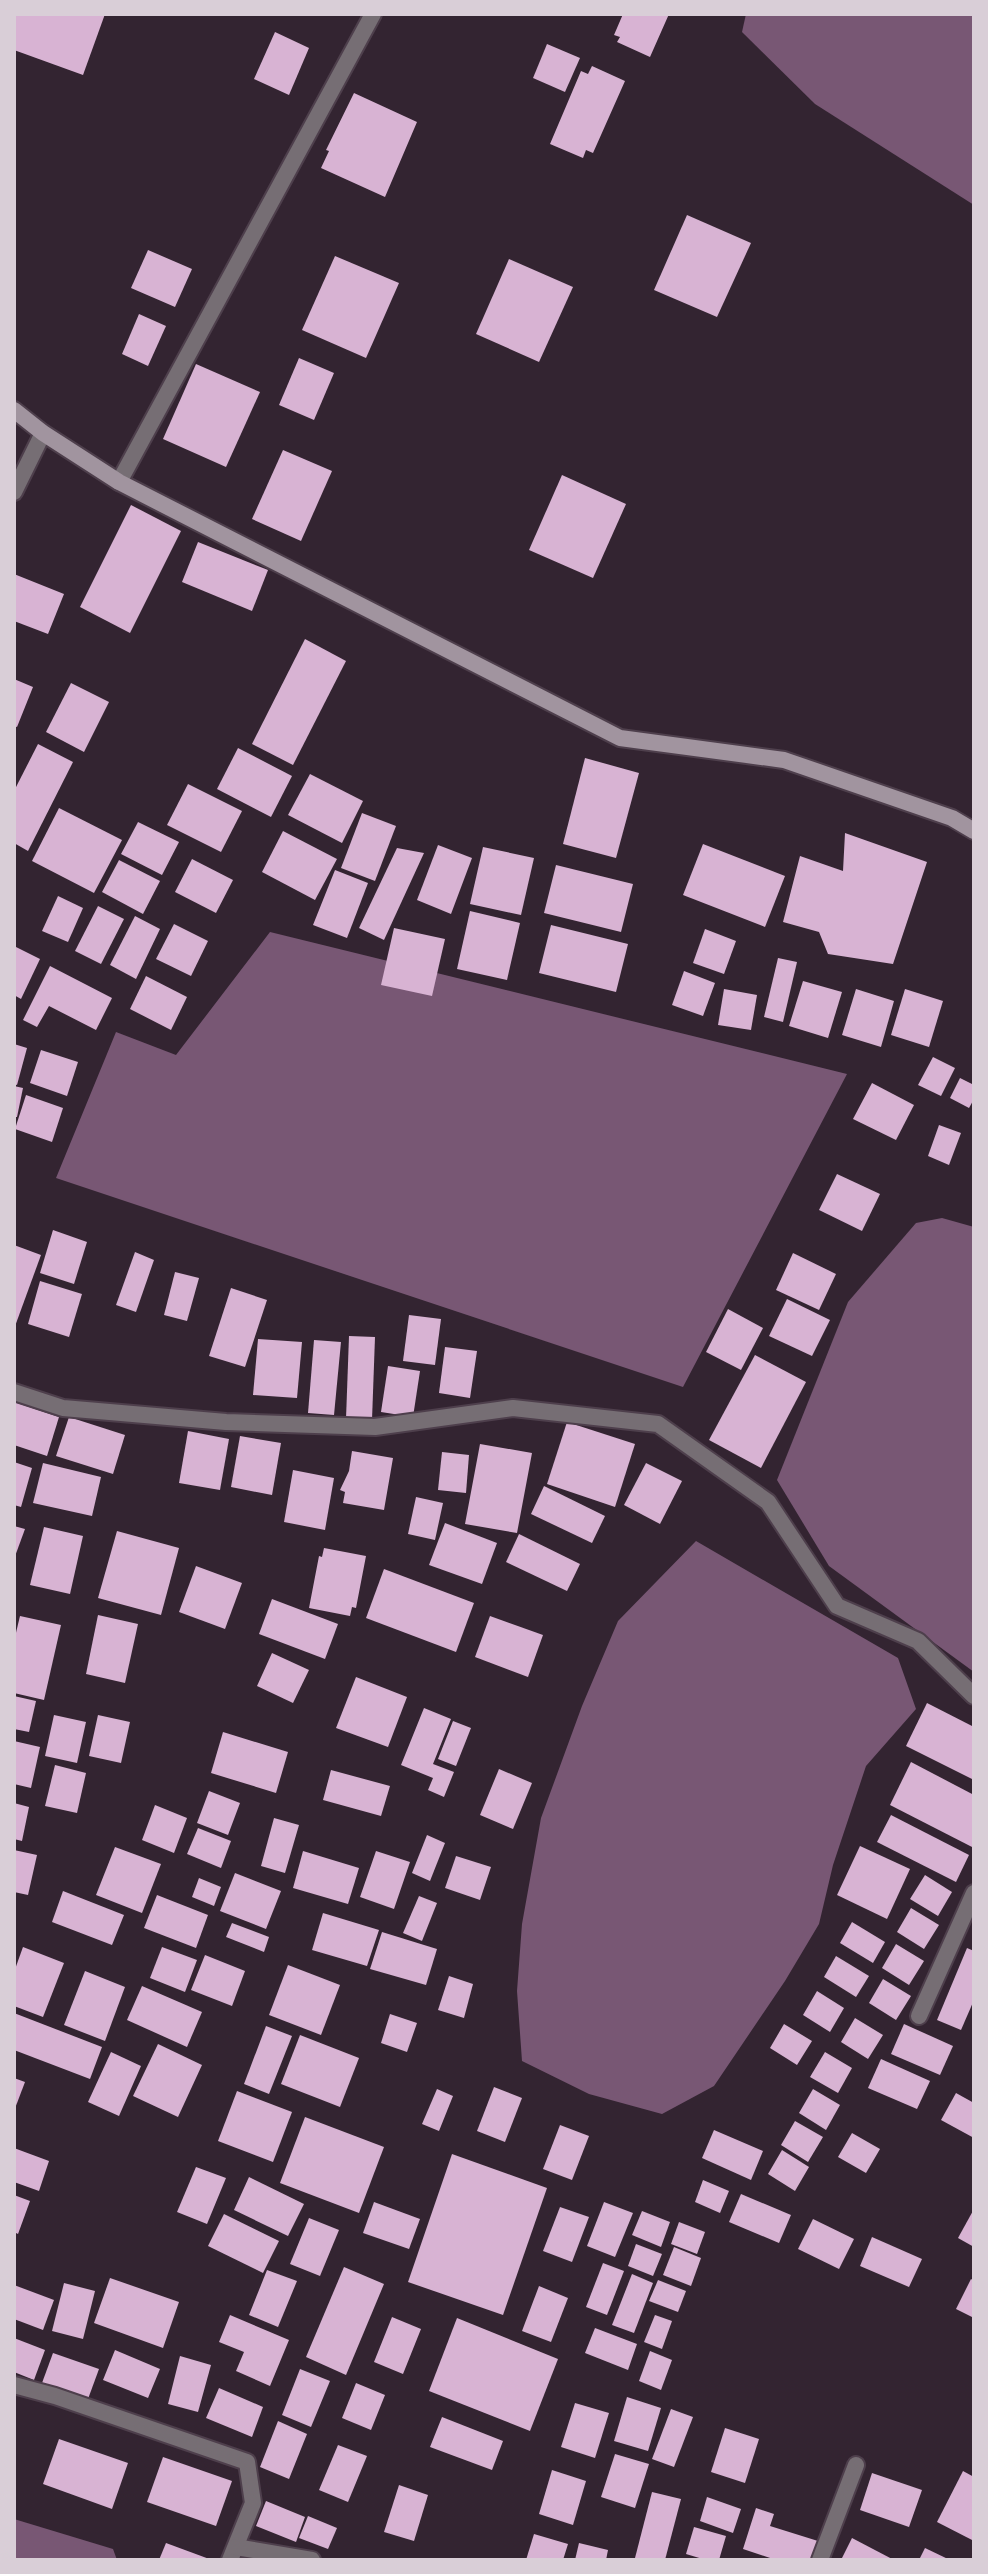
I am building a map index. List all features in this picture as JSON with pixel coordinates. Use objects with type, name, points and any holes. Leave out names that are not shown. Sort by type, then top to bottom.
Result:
[{"type":"street","points":[[119,482],[373,14]]},
{"type":"street","points":[[14,410],[43,433],[119,482],[620,738],[784,760],[952,818],[974,831]]},
{"type":"street","points":[[14,492],[43,433]]},
{"type":"street","points":[[14,1392],[63,1408],[226,1422],[375,1427],[513,1408],[658,1424],[768,1502],[837,1606],[918,1641],[974,1696]]},
{"type":"street","points":[[919,2016],[974,1893]]},
{"type":"street","points":[[14,2385],[55,2396],[247,2462],[253,2503],[233,2553],[312,2560]]},
{"type":"street","points":[[820,2560],[856,2465]]},
{"type":"shaded area","points":[[746,14],[974,14],[974,205],[815,104],[742,32]]},
{"type":"shaded area","points":[[270,932],[847,1074],[683,1387],[56,1178],[116,1032],[176,1055]]},
{"type":"shaded area","points":[[942,1218],[974,1227],[974,1672],[829,1566],[777,1480],[848,1302],[916,1223]]},
{"type":"shaded area","points":[[696,1541],[898,1658],[916,1709],[866,1766],[833,1865],[819,1924],[785,1981],[714,2086],[662,2114],[589,2094],[522,2061],[517,1991],[522,1924],[541,1818],[582,1706],[618,1621]]},
{"type":"shaded area","points":[[14,2519],[113,2549],[117,2560],[14,2560]]},
{"type":"building","points":[[14,14],[105,14],[83,75],[14,50]]},
{"type":"building","points":[[623,14],[669,14],[650,57],[617,42],[620,37],[614,35]]},
{"type":"building","points":[[275,32],[309,48],[289,95],[254,79]]},
{"type":"building","points":[[547,44],[580,58],[565,92],[533,78]]},
{"type":"building","points":[[592,66],[625,81],[593,153],[586,150],[583,158],[550,144],[581,71],[588,74]]},
{"type":"building","points":[[354,93],[417,122],[385,197],[321,168],[329,151],[326,150]]},
{"type":"building","points":[[687,215],[751,243],[717,317],[654,290]]},
{"type":"building","points":[[148,250],[192,269],[175,307],[131,288]]},
{"type":"building","points":[[335,256],[399,283],[366,358],[302,330]]},
{"type":"building","points":[[509,259],[573,287],[539,362],[476,334]]},
{"type":"building","points":[[139,314],[166,326],[148,366],[122,354]]},
{"type":"building","points":[[299,358],[334,373],[314,420],[279,405]]},
{"type":"building","points":[[196,364],[260,392],[226,467],[163,439]]},
{"type":"building","points":[[283,450],[332,471],[301,541],[252,519]]},
{"type":"building","points":[[562,475],[626,504],[593,578],[529,550]]},
{"type":"building","points":[[131,505],[181,531],[130,633],[80,607]]},
{"type":"building","points":[[198,542],[268,570],[252,611],[182,582]]},
{"type":"building","points":[[14,574],[64,594],[48,634],[14,621]]},
{"type":"building","points":[[305,639],[346,661],[293,765],[252,744]]},
{"type":"building","points":[[14,679],[33,687],[17,727],[14,726]]},
{"type":"building","points":[[71,683],[109,702],[84,752],[46,732]]},
{"type":"building","points":[[38,744],[73,762],[28,851],[14,843],[14,791]]},
{"type":"building","points":[[238,748],[292,776],[271,817],[217,789]]},
{"type":"building","points":[[585,758],[639,773],[616,858],[563,844]]},
{"type":"building","points":[[310,774],[363,801],[342,843],[288,815]]},
{"type":"building","points":[[188,784],[242,811],[221,852],[167,825]]},
{"type":"building","points":[[59,808],[122,840],[94,893],[32,861]]},
{"type":"building","points":[[362,813],[396,826],[375,881],[341,868]]},
{"type":"building","points":[[138,822],[179,842],[162,875],[121,854]]},
{"type":"building","points":[[283,831],[337,859],[315,900],[262,872]]},
{"type":"building","points":[[845,833],[927,862],[893,964],[828,954],[819,932],[783,922],[800,856],[843,871]]},
{"type":"building","points":[[703,844],[785,876],[765,927],[683,895]]},
{"type":"building","points":[[438,845],[472,858],[451,914],[417,900]]},
{"type":"building","points":[[483,847],[534,858],[521,915],[470,904]]},
{"type":"building","points":[[397,848],[424,853],[384,940],[359,928]]},
{"type":"building","points":[[192,859],[233,880],[216,913],[175,892]]},
{"type":"building","points":[[119,860],[160,881],[143,914],[102,892]]},
{"type":"building","points":[[556,865],[633,884],[621,932],[544,913]]},
{"type":"building","points":[[335,870],[368,883],[347,938],[313,925]]},
{"type":"building","points":[[58,896],[83,908],[68,942],[42,931]]},
{"type":"building","points":[[98,906],[124,919],[101,964],[75,951]]},
{"type":"building","points":[[470,911],[520,923],[507,980],[457,969]]},
{"type":"building","points":[[135,916],[160,929],[136,979],[110,965]]},
{"type":"building","points":[[174,924],[208,941],[191,976],[156,959]]},
{"type":"building","points":[[551,925],[628,944],[616,992],[539,973]]},
{"type":"building","points":[[394,928],[445,939],[432,996],[381,985]]},
{"type":"building","points":[[705,929],[736,941],[724,974],[693,963]]},
{"type":"building","points":[[14,946],[40,959],[21,999],[14,995]]},
{"type":"building","points":[[778,958],[797,962],[783,1022],[764,1017]]},
{"type":"building","points":[[50,966],[112,998],[96,1030],[49,1006],[37,1027],[23,1020]]},
{"type":"building","points":[[684,971],[715,983],[703,1016],[672,1005]]},
{"type":"building","points":[[146,976],[187,997],[171,1030],[130,1009]]},
{"type":"building","points":[[803,981],[842,992],[828,1038],[789,1026]]},
{"type":"building","points":[[724,989],[757,995],[751,1030],[718,1025]]},
{"type":"building","points":[[856,989],[894,1001],[881,1047],[842,1035]]},
{"type":"building","points":[[905,989],[943,1001],[929,1047],[891,1035]]},
{"type":"building","points":[[14,1044],[27,1048],[17,1085],[14,1084]]},
{"type":"building","points":[[41,1050],[78,1062],[67,1096],[30,1083]]},
{"type":"building","points":[[933,1057],[955,1068],[941,1096],[918,1085]]},
{"type":"building","points":[[960,1078],[974,1085],[974,1099],[969,1108],[950,1098]]},
{"type":"building","points":[[872,1083],[914,1105],[896,1140],[853,1119]]},
{"type":"building","points":[[14,1086],[23,1088],[17,1117],[14,1117]]},
{"type":"building","points":[[26,1095],[63,1108],[52,1142],[15,1129]]},
{"type":"building","points":[[939,1125],[961,1133],[949,1165],[928,1156]]},
{"type":"building","points":[[837,1174],[880,1194],[862,1231],[819,1210]]},
{"type":"building","points":[[53,1230],[87,1242],[74,1284],[40,1273]]},
{"type":"building","points":[[14,1245],[41,1255],[14,1329]]},
{"type":"building","points":[[135,1252],[154,1260],[136,1312],[116,1305]]},
{"type":"building","points":[[793,1253],[836,1274],[819,1310],[776,1290]]},
{"type":"building","points":[[175,1272],[199,1278],[187,1321],[164,1315]]},
{"type":"building","points":[[40,1281],[82,1294],[69,1337],[28,1324]]},
{"type":"building","points":[[231,1288],[267,1300],[245,1367],[209,1356]]},
{"type":"building","points":[[787,1299],[830,1320],[812,1356],[769,1336]]},
{"type":"building","points":[[728,1309],[763,1328],[741,1370],[706,1352]]},
{"type":"building","points":[[409,1315],[441,1319],[435,1365],[403,1361]]},
{"type":"building","points":[[349,1336],[375,1337],[372,1420],[346,1419]]},
{"type":"building","points":[[258,1339],[302,1342],[297,1398],[253,1395]]},
{"type":"building","points":[[314,1340],[341,1342],[334,1415],[308,1413]]},
{"type":"building","points":[[445,1347],[477,1351],[470,1398],[439,1393]]},
{"type":"building","points":[[755,1355],[806,1382],[761,1468],[709,1440]]},
{"type":"building","points":[[388,1366],[420,1371],[413,1417],[381,1412]]},
{"type":"building","points":[[14,1402],[59,1417],[47,1456],[14,1445]]},
{"type":"building","points":[[69,1417],[125,1435],[113,1474],[56,1456]]},
{"type":"building","points":[[567,1422],[635,1444],[615,1507],[547,1484]]},
{"type":"building","points":[[188,1431],[229,1439],[220,1490],[179,1483]]},
{"type":"building","points":[[240,1436],[281,1443],[272,1495],[231,1487]]},
{"type":"building","points":[[480,1444],[532,1453],[517,1533],[465,1524]]},
{"type":"building","points":[[352,1451],[393,1458],[384,1510],[343,1503],[345,1492],[340,1490],[349,1471]]},
{"type":"building","points":[[442,1452],[469,1455],[466,1493],[438,1490]]},
{"type":"building","points":[[14,1462],[32,1468],[21,1507],[14,1505]]},
{"type":"building","points":[[43,1463],[101,1477],[92,1516],[33,1503]]},
{"type":"building","points":[[646,1463],[682,1481],[660,1524],[624,1505]]},
{"type":"building","points":[[293,1470],[334,1478],[325,1530],[284,1522]]},
{"type":"building","points":[[544,1486],[605,1516],[592,1543],[531,1514]]},
{"type":"building","points":[[416,1497],[443,1503],[435,1540],[408,1534]]},
{"type":"building","points":[[445,1523],[497,1543],[482,1584],[429,1565]]},
{"type":"building","points":[[14,1526],[25,1529],[14,1559]]},
{"type":"building","points":[[44,1527],[83,1536],[70,1594],[30,1585]]},
{"type":"building","points":[[117,1531],[179,1548],[161,1615],[98,1598]]},
{"type":"building","points":[[519,1534],[580,1564],[567,1591],[506,1562]]},
{"type":"building","points":[[324,1548],[366,1556],[356,1608],[352,1607],[350,1616],[309,1608],[319,1556],[322,1557]]},
{"type":"building","points":[[196,1566],[242,1583],[225,1629],[179,1612]]},
{"type":"building","points":[[384,1569],[474,1603],[456,1652],[366,1618]]},
{"type":"building","points":[[272,1599],[338,1624],[325,1659],[259,1634]]},
{"type":"building","points":[[98,1615],[138,1624],[125,1683],[86,1674]]},
{"type":"building","points":[[20,1616],[61,1625],[44,1700],[14,1693],[14,1641]]},
{"type":"building","points":[[490,1616],[543,1635],[528,1677],[475,1657]]},
{"type":"building","points":[[272,1653],[309,1670],[293,1703],[257,1686]]},
{"type":"building","points":[[356,1677],[407,1697],[388,1747],[336,1728]]},
{"type":"building","points":[[14,1696],[36,1701],[29,1732],[14,1729]]},
{"type":"building","points":[[927,1703],[974,1727],[974,1780],[906,1746]]},
{"type":"building","points":[[424,1708],[451,1719],[433,1764],[454,1772],[444,1797],[428,1790],[433,1778],[401,1765]]},
{"type":"building","points":[[54,1715],[86,1722],[77,1763],[45,1756]]},
{"type":"building","points":[[98,1715],[130,1722],[121,1763],[89,1756]]},
{"type":"building","points":[[453,1721],[471,1728],[456,1766],[438,1759]]},
{"type":"building","points":[[223,1732],[288,1752],[276,1793],[211,1773]]},
{"type":"building","points":[[14,1741],[40,1747],[31,1788],[14,1784]]},
{"type":"building","points":[[911,1762],[974,1795],[974,1848],[890,1805]]},
{"type":"building","points":[[55,1765],[86,1773],[77,1813],[45,1806]]},
{"type":"building","points":[[499,1769],[532,1783],[513,1829],[480,1815]]},
{"type":"building","points":[[331,1770],[390,1786],[381,1816],[323,1800]]},
{"type":"building","points":[[209,1791],[240,1803],[228,1835],[197,1823]]},
{"type":"building","points":[[14,1803],[29,1807],[22,1841],[14,1839]]},
{"type":"building","points":[[155,1805],[187,1818],[174,1853],[142,1840]]},
{"type":"building","points":[[891,1815],[969,1855],[956,1882],[877,1842]]},
{"type":"building","points":[[274,1818],[299,1825],[285,1873],[261,1866]]},
{"type":"building","points":[[198,1828],[231,1841],[221,1868],[187,1854]]},
{"type":"building","points":[[427,1835],[445,1843],[430,1881],[412,1873]]},
{"type":"building","points":[[860,1846],[910,1869],[887,1919],[837,1895]]},
{"type":"building","points":[[115,1847],[161,1864],[142,1913],[96,1895]]},
{"type":"building","points":[[14,1850],[37,1855],[28,1895],[14,1892]]},
{"type":"building","points":[[303,1851],[359,1868],[348,1904],[293,1888]]},
{"type":"building","points":[[376,1851],[410,1862],[394,1909],[360,1897]]},
{"type":"building","points":[[456,1856],[491,1867],[480,1900],[445,1888]]},
{"type":"building","points":[[235,1873],[281,1891],[266,1929],[220,1911]]},
{"type":"building","points":[[925,1875],[952,1892],[938,1916],[910,1899]]},
{"type":"building","points":[[199,1878],[221,1887],[214,1906],[192,1897]]},
{"type":"building","points":[[63,1891],[124,1915],[112,1945],[52,1922]]},
{"type":"building","points":[[157,1895],[208,1915],[196,1948],[144,1928]]},
{"type":"building","points":[[419,1896],[437,1903],[422,1941],[403,1933]]},
{"type":"building","points":[[911,1908],[939,1925],[924,1949],[897,1932]]},
{"type":"building","points":[[323,1913],[379,1930],[367,1966],[312,1950]]},
{"type":"building","points":[[852,1922],[885,1942],[873,1963],[840,1943]]},
{"type":"building","points":[[232,1923],[269,1937],[264,1952],[226,1937]]},
{"type":"building","points":[[382,1932],[437,1949],[426,1985],[370,1969]]},
{"type":"building","points":[[896,1944],[924,1961],[909,1985],[882,1968]]},
{"type":"building","points":[[23,1947],[64,1963],[43,2017],[14,2006],[14,1972]]},
{"type":"building","points":[[162,1947],[197,1960],[185,1992],[150,1978]]},
{"type":"building","points":[[967,1948],[974,1951],[974,2000],[961,2030],[937,2020]]},
{"type":"building","points":[[205,1955],[245,1971],[232,2006],[191,1990]]},
{"type":"building","points":[[836,1956],[869,1976],[856,1997],[824,1977]]},
{"type":"building","points":[[288,1965],[340,1985],[321,2035],[269,2015]]},
{"type":"building","points":[[85,1971],[125,1987],[105,2041],[64,2025]]},
{"type":"building","points":[[449,1976],[473,1984],[464,2018],[438,2010]]},
{"type":"building","points":[[883,1979],[911,1996],[896,2020],[869,2003]]},
{"type":"building","points":[[142,1986],[202,2012],[187,2047],[127,2020]]},
{"type":"building","points":[[817,1991],[844,2008],[830,2032],[803,2015]]},
{"type":"building","points":[[14,2013],[102,2047],[90,2079],[14,2050]]},
{"type":"building","points":[[390,2014],[417,2023],[407,2052],[381,2043]]},
{"type":"building","points":[[855,2018],[883,2035],[868,2059],[841,2042]]},
{"type":"building","points":[[784,2024],[812,2041],[797,2065],[770,2048]]},
{"type":"building","points":[[904,2024],[953,2046],[940,2075],[891,2054]]},
{"type":"building","points":[[266,2026],[292,2036],[269,2094],[244,2084]]},
{"type":"building","points":[[300,2035],[359,2058],[340,2107],[281,2084]]},
{"type":"building","points":[[158,2044],[202,2065],[178,2117],[133,2096]]},
{"type":"building","points":[[111,2052],[141,2066],[119,2116],[88,2102]]},
{"type":"building","points":[[825,2052],[852,2068],[838,2093],[810,2077]]},
{"type":"building","points":[[881,2059],[930,2081],[917,2109],[868,2088]]},
{"type":"building","points":[[14,2078],[25,2082],[14,2111]]},
{"type":"building","points":[[494,2087],[522,2098],[505,2142],[477,2131]]},
{"type":"building","points":[[437,2089],[453,2096],[439,2131],[422,2124]]},
{"type":"building","points":[[813,2089],[840,2105],[826,2130],[799,2113]]},
{"type":"building","points":[[237,2091],[292,2112],[273,2162],[218,2141]]},
{"type":"building","points":[[956,2093],[974,2103],[974,2138],[941,2120]]},
{"type":"building","points":[[305,2117],[384,2147],[359,2213],[280,2183]]},
{"type":"building","points":[[795,2121],[823,2137],[808,2162],[781,2145]]},
{"type":"building","points":[[560,2125],[589,2136],[572,2180],[543,2169]]},
{"type":"building","points":[[714,2130],[763,2151],[751,2180],[702,2158]]},
{"type":"building","points":[[852,2133],[880,2149],[866,2173],[838,2157]]},
{"type":"building","points":[[14,2148],[49,2161],[39,2191],[14,2182]]},
{"type":"building","points":[[782,2150],[809,2167],[795,2191],[768,2174]]},
{"type":"building","points":[[452,2154],[547,2188],[503,2315],[408,2282]]},
{"type":"building","points":[[196,2167],[226,2178],[207,2224],[177,2212]]},
{"type":"building","points":[[249,2177],[304,2204],[288,2236],[234,2210]]},
{"type":"building","points":[[703,2180],[729,2191],[720,2213],[695,2202]]},
{"type":"building","points":[[741,2194],[791,2215],[779,2243],[729,2222]]},
{"type":"building","points":[[14,2195],[30,2201],[18,2234],[14,2232]]},
{"type":"building","points":[[374,2202],[420,2219],[409,2249],[363,2233]]},
{"type":"building","points":[[604,2202],[633,2213],[615,2257],[587,2246]]},
{"type":"building","points":[[560,2207],[589,2217],[572,2262],[543,2251]]},
{"type":"building","points":[[974,2209],[974,2247],[958,2238]]},
{"type":"building","points":[[642,2211],[670,2222],[661,2247],[632,2235]]},
{"type":"building","points":[[224,2214],[279,2241],[263,2273],[208,2246]]},
{"type":"building","points":[[309,2218],[339,2230],[320,2276],[290,2264]]},
{"type":"building","points":[[813,2219],[854,2239],[839,2269],[798,2249]]},
{"type":"building","points":[[679,2222],[705,2232],[697,2254],[671,2244]]},
{"type":"building","points":[[872,2237],[922,2259],[909,2287],[860,2266]]},
{"type":"building","points":[[636,2244],[662,2254],[653,2276],[628,2266]]},
{"type":"building","points":[[674,2247],[701,2258],[691,2286],[663,2275]]},
{"type":"building","points":[[603,2263],[624,2271],[607,2315],[586,2307]]},
{"type":"building","points":[[344,2267],[384,2284],[346,2375],[306,2357]]},
{"type":"building","points":[[267,2270],[297,2281],[278,2327],[249,2315]]},
{"type":"building","points":[[632,2274],[653,2283],[634,2333],[612,2325]]},
{"type":"building","points":[[110,2278],[179,2302],[163,2348],[94,2323]]},
{"type":"building","points":[[971,2279],[974,2281],[974,2318],[956,2309]]},
{"type":"building","points":[[658,2280],[686,2291],[678,2312],[649,2301]]},
{"type":"building","points":[[64,2283],[95,2291],[83,2339],[52,2331]]},
{"type":"building","points":[[14,2285],[54,2300],[43,2330],[14,2319]]},
{"type":"building","points":[[539,2286],[568,2298],[551,2342],[522,2331]]},
{"type":"building","points":[[230,2315],[289,2340],[270,2386],[236,2371],[244,2352],[219,2342]]},
{"type":"building","points":[[655,2315],[672,2321],[662,2349],[644,2342]]},
{"type":"building","points":[[392,2317],[421,2329],[403,2374],[374,2362]]},
{"type":"building","points":[[457,2318],[558,2359],[530,2431],[429,2391]]},
{"type":"building","points":[[595,2328],[637,2344],[628,2370],[585,2353]]},
{"type":"building","points":[[14,2338],[45,2350],[34,2380],[14,2372]]},
{"type":"building","points":[[115,2350],[160,2369],[148,2398],[103,2380]]},
{"type":"building","points":[[650,2351],[672,2360],[661,2390],[639,2381]]},
{"type":"building","points":[[53,2353],[99,2369],[88,2399],[42,2383]]},
{"type":"building","points":[[180,2356],[211,2365],[198,2412],[168,2404]]},
{"type":"building","points":[[300,2369],[330,2381],[311,2427],[282,2415]]},
{"type":"building","points":[[356,2383],[385,2395],[371,2430],[342,2418]]},
{"type":"building","points":[[219,2388],[263,2407],[252,2437],[206,2418]]},
{"type":"building","points":[[627,2397],[661,2408],[648,2451],[614,2441]]},
{"type":"building","points":[[575,2403],[609,2413],[595,2458],[561,2447]]},
{"type":"building","points":[[671,2409],[693,2417],[674,2467],[652,2459]]},
{"type":"building","points":[[442,2417],[503,2441],[492,2470],[430,2447]]},
{"type":"building","points":[[278,2421],[307,2434],[289,2479],[260,2467]]},
{"type":"building","points":[[725,2428],[759,2439],[745,2483],[711,2472]]},
{"type":"building","points":[[59,2439],[128,2463],[112,2509],[43,2484]]},
{"type":"building","points":[[338,2445],[367,2456],[348,2502],[319,2490]]},
{"type":"building","points":[[615,2454],[649,2464],[635,2508],[601,2497]]},
{"type":"building","points":[[163,2457],[232,2481],[216,2526],[147,2502]]},
{"type":"building","points":[[552,2470],[586,2481],[573,2525],[539,2514]]},
{"type":"building","points":[[963,2471],[974,2477],[974,2541],[937,2522]]},
{"type":"building","points":[[872,2473],[922,2490],[909,2527],[860,2510]]},
{"type":"building","points":[[399,2485],[428,2495],[414,2541],[384,2532]]},
{"type":"building","points":[[652,2492],[681,2499],[665,2560],[635,2558]]},
{"type":"building","points":[[707,2497],[741,2509],[733,2533],[700,2521]]},
{"type":"building","points":[[266,2501],[305,2517],[296,2542],[256,2526]]},
{"type":"building","points":[[756,2508],[774,2514],[770,2526],[818,2541],[812,2560],[776,2560],[743,2549]]},
{"type":"building","points":[[308,2516],[337,2528],[328,2549],[299,2538]]},
{"type":"building","points":[[694,2527],[726,2536],[719,2560],[686,2554]]},
{"type":"building","points":[[534,2534],[568,2544],[563,2560],[526,2560]]},
{"type":"building","points":[[852,2538],[894,2560],[841,2560]]},
{"type":"building","points":[[166,2543],[212,2560],[159,2560]]},
{"type":"building","points":[[579,2543],[608,2550],[606,2560],[575,2560]]},
{"type":"building","points":[[925,2548],[950,2560],[919,2560]]}]
